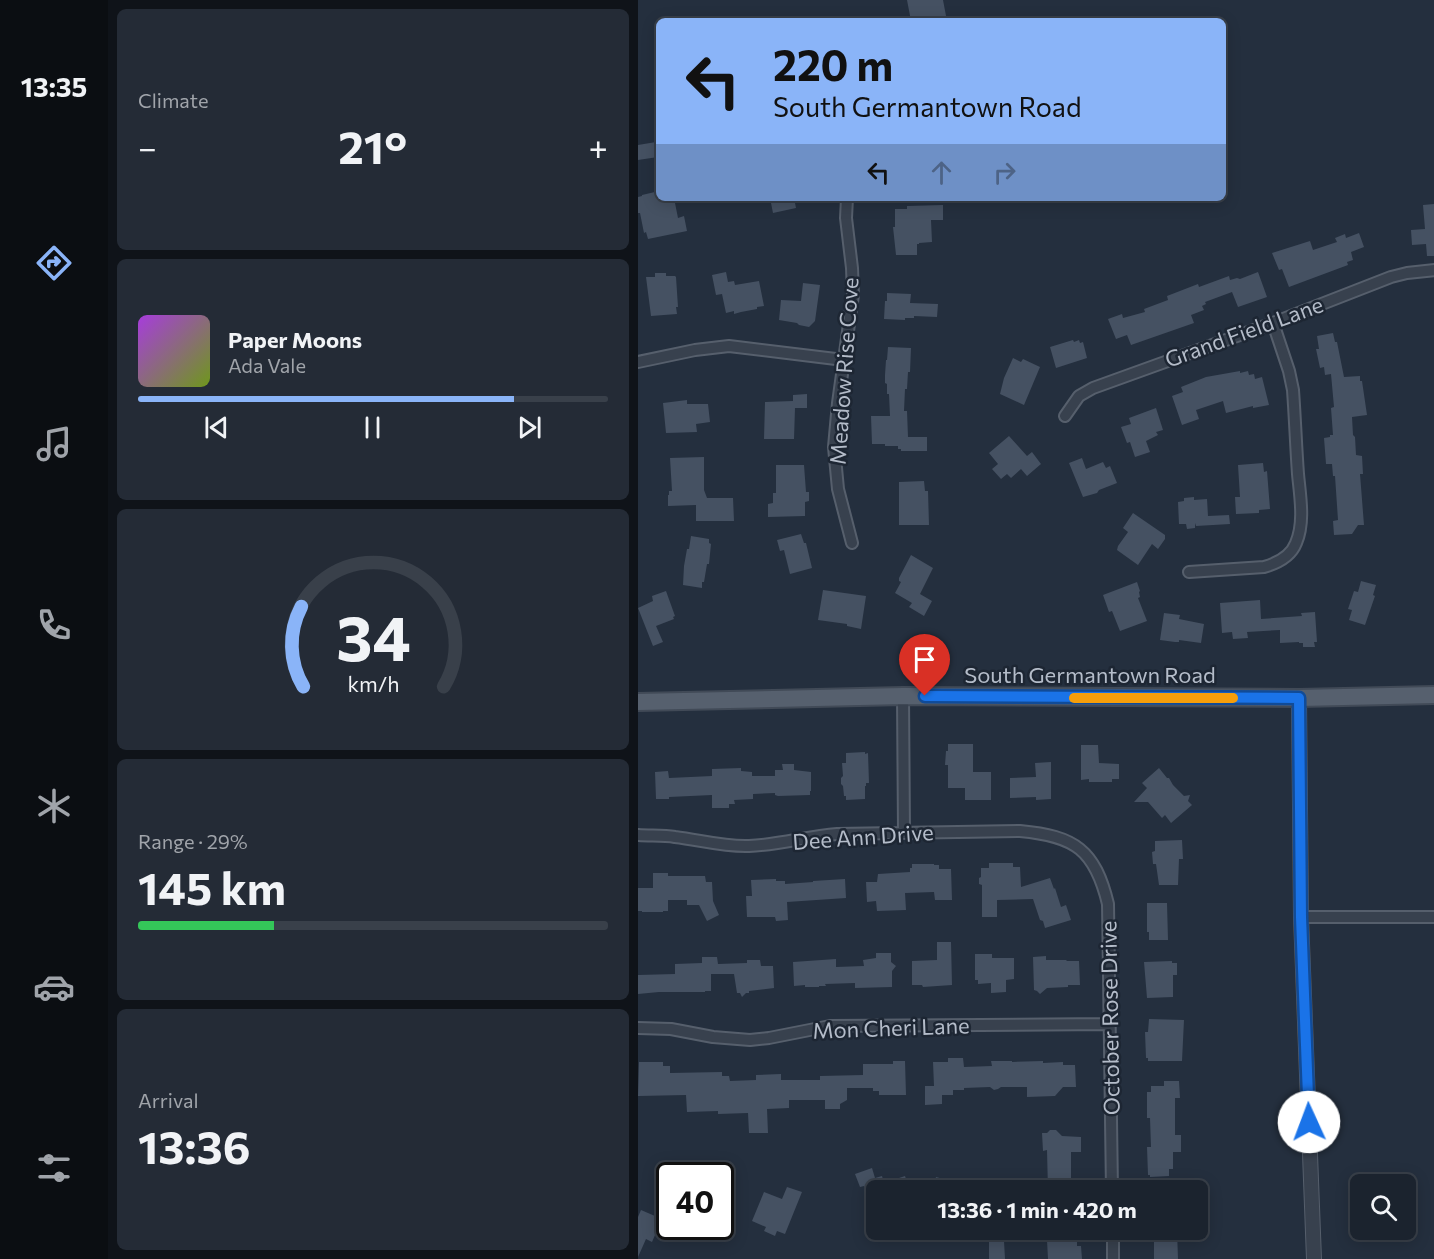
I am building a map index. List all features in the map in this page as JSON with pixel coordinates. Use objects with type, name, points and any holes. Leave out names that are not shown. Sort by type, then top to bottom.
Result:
[{"type":"main road","name":"South Germantown Road","points":[[638,702],[903,696],[1299,698],[1434,695]]},
{"type":"street","name":"Meadow Rise Cove","points":[[847,201],[846,218],[853,295],[834,447],[838,489],[852,543]]},
{"type":"street","name":"Grand Field Lane","points":[[1065,416],[1079,396],[1092,388],[1391,277],[1434,270]]},
{"type":"street","points":[[1189,572],[1264,567],[1280,561],[1292,551],[1296,543],[1301,524],[1293,390],[1273,322]]},
{"type":"street","points":[[638,362],[695,350],[729,346],[844,360]]},
{"type":"street","points":[[903,696],[904,832]]},
{"type":"street","points":[[1299,698],[1301,917],[1314,1259]]},
{"type":"street","name":"Dee Ann Drive","points":[[638,835],[749,846],[820,835],[1020,831],[1041,833],[1071,842],[1084,852]]},
{"type":"street","name":"October Rose Drive","points":[[1084,852],[1096,868],[1104,885],[1108,904],[1112,1180]]},
{"type":"street","points":[[1301,917],[1434,917]]},
{"type":"street","name":"Mon Cheri Lane","points":[[638,1028],[671,1029],[713,1037],[750,1040],[830,1026],[1110,1024]]},
{"type":"street","points":[[1113,1240],[1114,1259]]},
{"type":"building","points":[[907,0],[943,0],[946,18],[910,18]]},
{"type":"building","points":[[656,142],[656,157],[638,160],[638,145]]},
{"type":"building","points":[[656,192],[656,201],[675,201],[678,218],[684,216],[687,231],[648,239],[646,232],[644,233],[640,213],[638,213],[638,197]]},
{"type":"building","points":[[771,201],[795,201],[796,208],[773,213]]},
{"type":"building","points":[[1435,204],[1435,256],[1427,256],[1426,244],[1412,245],[1411,230],[1425,229],[1423,205]]},
{"type":"building","points":[[943,205],[943,220],[931,220],[932,242],[917,244],[917,255],[896,255],[893,227],[895,227],[895,209],[907,209],[907,206]]},
{"type":"building","points":[[1359,233],[1364,247],[1351,252],[1353,260],[1347,262],[1348,265],[1289,287],[1272,253],[1310,241],[1313,250],[1337,242],[1335,238],[1345,234],[1346,238]]},
{"type":"building","points":[[726,272],[728,282],[734,281],[735,285],[759,281],[764,306],[734,314],[734,311],[726,313],[722,294],[716,295],[712,275]]},
{"type":"building","points":[[1258,272],[1267,297],[1238,307],[1232,292],[1205,302],[1206,304],[1202,306],[1204,310],[1191,315],[1194,323],[1131,345],[1127,335],[1116,339],[1108,319],[1122,314],[1123,318],[1145,312],[1144,309],[1168,300],[1167,296],[1198,284],[1199,287],[1229,276],[1230,280],[1240,279]]},
{"type":"building","points":[[655,273],[666,273],[666,276],[676,277],[677,314],[651,316],[646,277],[655,277]]},
{"type":"building","points":[[803,283],[820,285],[815,321],[809,327],[779,320],[781,300],[801,301]]},
{"type":"building","points":[[887,293],[911,294],[910,303],[938,304],[937,317],[914,316],[914,318],[905,318],[905,320],[884,319]]},
{"type":"building","points":[[1333,333],[1344,377],[1360,376],[1367,415],[1352,417],[1356,455],[1362,456],[1363,474],[1360,474],[1364,525],[1358,525],[1352,534],[1334,535],[1333,521],[1338,520],[1335,476],[1333,476],[1332,464],[1326,464],[1324,438],[1333,435],[1331,408],[1334,407],[1331,374],[1325,375],[1324,367],[1320,368],[1316,349],[1319,349],[1317,336]]},
{"type":"building","points":[[1073,340],[1083,342],[1087,358],[1056,368],[1050,347]]},
{"type":"building","points":[[888,347],[911,348],[904,411],[907,411],[908,437],[927,437],[927,451],[901,451],[898,446],[872,444],[871,416],[890,416],[889,394],[887,394],[885,383]]},
{"type":"building","points":[[1013,358],[1021,362],[1023,359],[1040,367],[1024,405],[1000,394]]},
{"type":"building","points":[[1240,371],[1240,373],[1248,371],[1249,375],[1254,374],[1255,379],[1262,377],[1269,405],[1253,408],[1253,406],[1226,413],[1223,401],[1196,410],[1199,419],[1182,425],[1172,396],[1183,392],[1181,387],[1206,377]]},
{"type":"building","points":[[807,394],[807,408],[795,408],[794,439],[764,439],[765,402],[793,401],[793,395]]},
{"type":"building","points":[[687,400],[687,404],[708,404],[710,422],[696,424],[697,432],[666,433],[663,403]]},
{"type":"building","points":[[1156,408],[1163,430],[1156,432],[1158,435],[1146,441],[1150,452],[1135,457],[1130,442],[1127,443],[1121,427],[1131,424],[1129,418]]},
{"type":"building","points":[[1009,436],[1027,456],[1032,452],[1041,464],[1027,476],[1021,469],[1011,478],[1007,474],[1001,479],[992,469],[998,464],[989,453]]},
{"type":"building","points":[[704,457],[704,490],[707,498],[733,498],[734,521],[696,521],[696,505],[668,506],[669,491],[672,491],[670,458]]},
{"type":"building","points":[[1082,458],[1086,469],[1103,462],[1106,468],[1110,466],[1117,483],[1083,497],[1069,463]]},
{"type":"building","points":[[1263,463],[1264,472],[1267,471],[1270,509],[1259,510],[1259,513],[1236,514],[1235,497],[1240,497],[1238,465]]},
{"type":"building","points":[[776,465],[804,465],[806,492],[809,492],[809,501],[805,502],[805,516],[768,517],[768,504],[773,503],[773,493],[776,493]]},
{"type":"building","points":[[924,481],[925,491],[928,491],[929,525],[899,525],[899,482]]},
{"type":"building","points":[[1194,497],[1194,500],[1207,499],[1208,516],[1229,515],[1230,524],[1196,526],[1195,523],[1195,528],[1187,529],[1186,524],[1179,524],[1178,502],[1184,501],[1184,498]]},
{"type":"building","points":[[1133,513],[1165,535],[1158,549],[1152,544],[1138,565],[1117,550],[1128,532],[1123,528]]},
{"type":"building","points":[[801,534],[806,543],[812,568],[790,574],[784,550],[780,551],[777,540]]},
{"type":"building","points":[[691,536],[709,539],[711,544],[709,564],[707,564],[702,588],[683,585],[684,566]]},
{"type":"building","points":[[911,555],[933,568],[920,594],[932,601],[924,616],[909,607],[912,603],[895,593],[901,582],[899,578]]},
{"type":"building","points":[[1361,581],[1376,585],[1373,595],[1375,596],[1365,625],[1349,620],[1352,610],[1348,609],[1354,591],[1358,592]]},
{"type":"building","points":[[1137,582],[1140,591],[1138,598],[1147,621],[1120,631],[1112,611],[1109,612],[1103,595]]},
{"type":"building","points":[[823,590],[866,596],[861,629],[847,626],[847,624],[818,620]]},
{"type":"building","points":[[666,591],[675,616],[674,619],[656,626],[663,642],[653,646],[638,608],[653,601],[652,596]]},
{"type":"building","points":[[1260,600],[1261,619],[1302,616],[1301,613],[1315,612],[1317,642],[1314,642],[1315,647],[1303,647],[1303,643],[1299,642],[1280,643],[1280,630],[1247,632],[1248,638],[1233,639],[1232,632],[1222,633],[1220,603]]},
{"type":"building","points":[[1164,613],[1180,615],[1179,619],[1204,624],[1201,643],[1160,640]]},
{"type":"building","points":[[948,744],[973,744],[973,772],[991,772],[991,800],[965,800],[965,788],[948,788],[948,765],[945,765]]},
{"type":"building","points":[[1081,745],[1098,745],[1099,763],[1119,764],[1119,779],[1112,779],[1112,782],[1081,780]]},
{"type":"building","points":[[865,752],[865,754],[868,753],[869,783],[865,786],[865,799],[846,800],[841,784],[842,763],[846,763],[846,753]]},
{"type":"building","points":[[1051,762],[1051,799],[1010,798],[1010,778],[1036,777],[1035,763]]},
{"type":"building","points":[[782,764],[794,764],[794,770],[811,772],[810,795],[753,794],[753,799],[734,800],[735,804],[729,804],[729,808],[712,808],[712,795],[656,799],[655,772],[668,771],[669,778],[712,776],[712,769],[741,768],[741,771],[752,772],[752,776],[775,776],[775,770],[783,770]]},
{"type":"building","points":[[1159,768],[1184,796],[1190,795],[1188,801],[1192,805],[1171,823],[1165,815],[1162,818],[1148,802],[1134,802],[1147,788],[1142,783]]},
{"type":"building","points":[[1182,840],[1183,859],[1179,859],[1178,885],[1159,885],[1156,864],[1153,864],[1152,852],[1155,851],[1155,841]]},
{"type":"building","points":[[989,863],[1013,863],[1013,867],[1020,867],[1021,887],[1050,878],[1061,907],[1066,905],[1071,920],[1045,928],[1033,899],[997,900],[997,917],[982,917],[982,885],[979,884],[979,878],[981,868],[989,868]]},
{"type":"building","points":[[912,864],[934,864],[939,865],[939,869],[951,869],[952,900],[935,900],[934,892],[905,893],[906,910],[877,911],[876,901],[867,902],[866,882],[877,882],[878,874],[910,872]]},
{"type":"building","points":[[653,873],[668,873],[668,876],[705,876],[706,882],[712,882],[713,901],[719,915],[707,921],[699,905],[687,905],[687,900],[668,900],[668,911],[638,911],[638,888],[653,888]]},
{"type":"building","points":[[776,879],[776,881],[785,881],[785,884],[845,879],[846,898],[787,902],[788,920],[776,921],[775,917],[747,917],[746,896],[752,896],[751,880]]},
{"type":"building","points":[[1147,903],[1167,903],[1168,940],[1149,940]]},
{"type":"building","points":[[937,942],[951,942],[952,985],[923,987],[912,985],[912,961],[937,960]]},
{"type":"building","points":[[876,953],[891,953],[891,962],[896,966],[892,971],[892,987],[855,988],[855,983],[825,984],[826,986],[819,987],[794,986],[793,962],[836,959],[836,967],[864,966],[863,960],[876,958]]},
{"type":"building","points":[[975,954],[992,954],[992,958],[1014,958],[1014,979],[1006,980],[1006,992],[991,993],[991,983],[978,984],[978,980],[975,980]]},
{"type":"building","points":[[1046,956],[1046,960],[1079,961],[1080,985],[1047,988],[1040,994],[1034,990],[1033,957]]},
{"type":"building","points":[[702,957],[717,957],[718,964],[760,960],[761,966],[773,966],[774,988],[749,991],[742,997],[740,993],[737,993],[734,974],[711,974],[711,991],[638,994],[638,975],[675,974],[675,964],[702,963]]},
{"type":"building","points":[[1172,961],[1172,963],[1177,963],[1177,975],[1173,975],[1173,997],[1147,998],[1144,962]]},
{"type":"building","points":[[1149,1019],[1184,1020],[1182,1061],[1148,1061],[1145,1032],[1148,1032]]},
{"type":"building","points":[[948,1058],[963,1058],[964,1067],[992,1066],[991,1061],[1063,1062],[1063,1065],[1075,1065],[1076,1087],[1063,1087],[1055,1096],[1027,1097],[1027,1087],[1001,1087],[994,1090],[990,1087],[964,1088],[964,1090],[953,1090],[953,1095],[942,1095],[942,1104],[925,1105],[925,1086],[934,1086],[933,1062],[948,1062]]},
{"type":"building","points":[[893,1061],[905,1061],[906,1095],[879,1095],[879,1091],[873,1091],[873,1088],[847,1088],[847,1100],[840,1104],[840,1109],[825,1109],[825,1100],[789,1100],[789,1108],[767,1109],[768,1133],[749,1133],[748,1113],[687,1112],[686,1095],[638,1096],[639,1062],[663,1062],[663,1066],[670,1066],[670,1073],[722,1072],[722,1076],[729,1076],[730,1081],[756,1080],[756,1075],[781,1074],[781,1080],[820,1080],[820,1076],[863,1075],[863,1064],[893,1064]]},
{"type":"building","points":[[1164,1081],[1179,1081],[1180,1098],[1175,1098],[1175,1135],[1181,1135],[1181,1152],[1173,1152],[1173,1169],[1169,1169],[1169,1176],[1150,1177],[1147,1147],[1151,1147],[1150,1118],[1147,1118],[1147,1092],[1151,1092],[1151,1086],[1164,1086]]},
{"type":"building","points":[[1050,1130],[1056,1130],[1062,1136],[1081,1137],[1081,1152],[1071,1152],[1071,1180],[1048,1180],[1047,1150],[1043,1151],[1042,1133]]},
{"type":"building","points":[[872,1168],[875,1178],[882,1176],[883,1180],[866,1180],[866,1191],[864,1186],[860,1187],[855,1174]]},
{"type":"building","points":[[905,1176],[906,1180],[893,1180]]},
{"type":"building","points":[[787,1187],[802,1192],[785,1234],[777,1231],[775,1236],[764,1231],[766,1227],[752,1221],[764,1192],[782,1199]]},
{"type":"building","points":[[641,1210],[656,1216],[656,1233],[652,1242],[646,1239],[638,1257],[638,1217]]},
{"type":"building","points":[[1047,1240],[1077,1240],[1077,1246],[1081,1246],[1082,1259],[1048,1259]]},
{"type":"building","points":[[1154,1240],[1177,1240],[1178,1259],[1154,1259]]},
{"type":"building","points":[[1004,1241],[1005,1259],[989,1259],[989,1242]]},
{"type":"slow traffic","points":[[1074,698],[1233,698]]},
{"type":"route","points":[[925,696],[1299,698],[1301,917],[1309,1122]]}]
